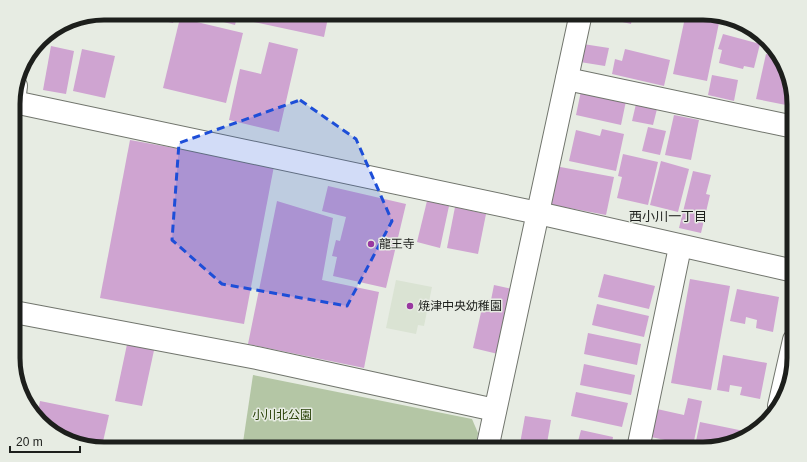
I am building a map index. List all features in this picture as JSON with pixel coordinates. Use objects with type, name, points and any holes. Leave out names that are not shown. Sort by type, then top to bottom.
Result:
[{"type":"street","points":[[488,442],[580,20]]},
{"type":"street","points":[[567,79],[787,126]]},
{"type":"street","points":[[20,103],[538,214],[787,269]]},
{"type":"street","points":[[639,442],[680,246]]},
{"type":"street","points":[[20,313],[256,358],[495,410]]},
{"type":"highlighted area","points":[[300,100],[356,139],[392,221],[347,306],[222,284],[172,240],[179,143]]},
{"type":"shaded area","name":"焼津中央幼稚園","points":[[396,280],[432,287],[424,326],[418,325],[416,334],[386,328]]},
{"type":"green space","name":"小川北公園","points":[[253,375],[472,419],[478,433],[476,442],[243,442]]},
{"type":"building","points":[[159,20],[174,20],[173,23]]},
{"type":"building","points":[[180,20],[188,20],[243,33],[226,103],[163,88]]},
{"type":"building","points":[[216,20],[236,20],[235,25]]},
{"type":"building","points":[[249,20],[328,20],[324,37]]},
{"type":"building","points":[[614,20],[632,20],[631,24]]},
{"type":"building","points":[[685,20],[719,22],[707,81],[673,74]]},
{"type":"building","points":[[723,34],[760,44],[754,68],[744,66],[743,69],[719,63],[722,50],[718,49]]},
{"type":"building","points":[[269,42],[298,49],[279,132],[229,120],[240,69],[261,74]]},
{"type":"building","points":[[583,44],[609,48],[605,66],[580,62]]},
{"type":"building","points":[[51,46],[74,51],[66,94],[43,90]]},
{"type":"building","points":[[82,49],[115,56],[105,98],[73,91]]},
{"type":"building","points":[[625,49],[670,60],[664,86],[612,74],[615,59],[622,61]]},
{"type":"building","points":[[766,54],[771,55],[783,77],[787,99],[786,105],[756,99]]},
{"type":"building","points":[[712,75],[738,80],[734,101],[708,95]]},
{"type":"building","points":[[581,91],[626,101],[621,125],[576,115]]},
{"type":"building","points":[[636,104],[657,109],[653,125],[632,121]]},
{"type":"building","points":[[674,115],[699,120],[691,160],[665,155]]},
{"type":"building","points":[[648,127],[666,131],[660,155],[642,151]]},
{"type":"building","points":[[602,129],[624,134],[616,171],[569,161],[576,130],[600,136]]},
{"type":"building","points":[[130,140],[274,166],[244,324],[100,298]]},
{"type":"building","points":[[623,154],[658,162],[648,205],[617,198],[622,177],[618,176]]},
{"type":"building","points":[[661,161],[689,169],[678,212],[650,205]]},
{"type":"building","points":[[555,166],[614,177],[606,215],[548,204]]},
{"type":"building","points":[[693,171],[711,175],[706,194],[710,195],[701,233],[679,228]]},
{"type":"building","points":[[328,186],[406,204],[386,288],[333,276],[337,257],[332,256],[336,240],[340,241],[346,217],[322,211]]},
{"type":"building","points":[[277,201],[333,218],[322,280],[379,292],[364,368],[248,344]]},
{"type":"building","points":[[427,201],[449,206],[440,248],[417,242]]},
{"type":"building","points":[[455,207],[486,214],[478,254],[447,248]]},
{"type":"building","points":[[604,274],[655,286],[649,309],[598,297]]},
{"type":"building","points":[[690,279],[730,286],[711,390],[671,383]]},
{"type":"building","points":[[494,285],[512,289],[498,354],[473,348],[484,299],[491,300]]},
{"type":"building","points":[[737,289],[779,297],[773,332],[756,328],[757,320],[746,317],[745,324],[730,321]]},
{"type":"building","points":[[597,304],[649,316],[644,337],[592,325]]},
{"type":"building","points":[[588,333],[641,344],[637,365],[584,354]]},
{"type":"building","points":[[129,335],[156,341],[142,406],[115,401]]},
{"type":"building","points":[[723,355],[767,363],[760,399],[740,395],[742,387],[730,385],[729,392],[717,390]]},
{"type":"building","points":[[584,364],[635,375],[631,395],[580,385]]},
{"type":"building","points":[[576,392],[628,403],[622,427],[571,416]]},
{"type":"building","points":[[688,398],[702,401],[694,442],[674,442],[651,437],[657,409],[684,415]]},
{"type":"building","points":[[40,401],[109,415],[103,442],[72,436],[53,425],[38,410]]},
{"type":"building","points":[[525,416],[551,420],[547,442],[520,442]]},
{"type":"building","points":[[700,422],[744,431],[735,436],[724,439],[708,442],[696,442]]},
{"type":"building","points":[[581,430],[613,437],[612,442],[578,442]]},
{"type":"place","name":"龍王寺","points":[[371,244]]},
{"type":"place","name":"焼津中央幼稚園","points":[[410,306]]},
{"type":"district","name":"西小川一丁目","points":[[668,216]]}]
